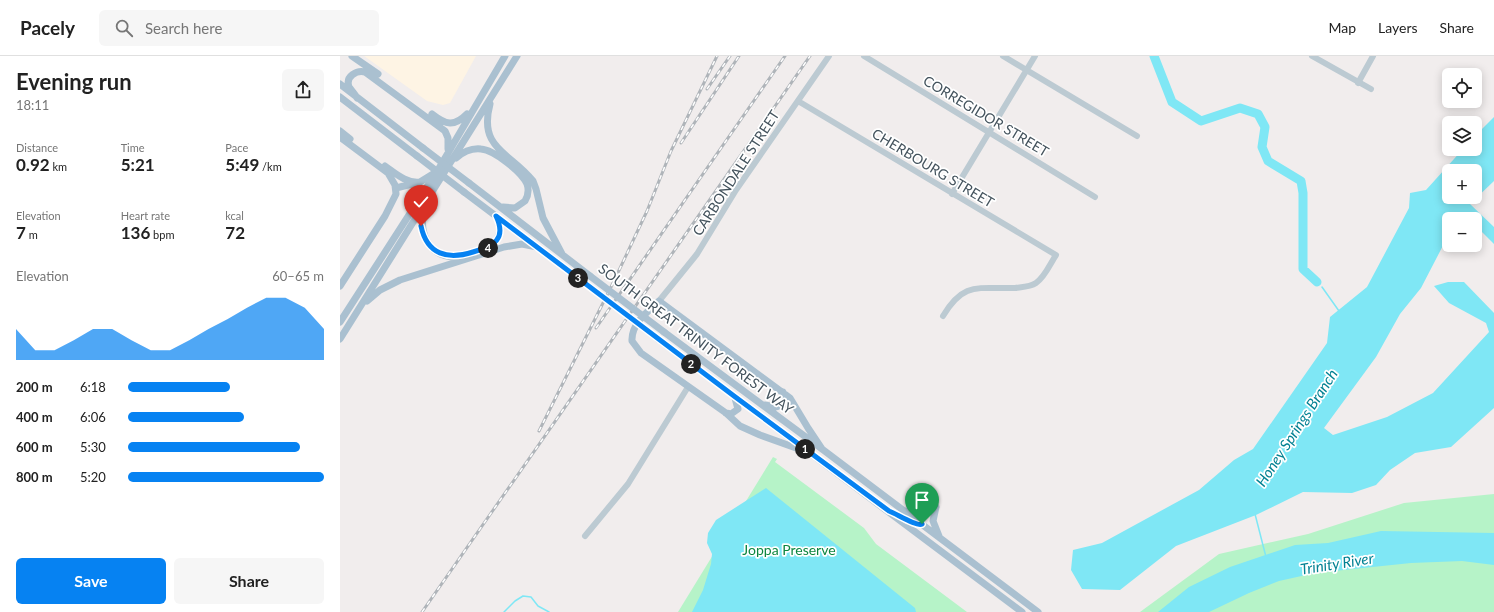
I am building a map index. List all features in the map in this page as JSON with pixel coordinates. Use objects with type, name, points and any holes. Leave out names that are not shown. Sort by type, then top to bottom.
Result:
[{"type":"main road","points":[[352,56],[444,122],[450,123],[460,121],[475,107]]},
{"type":"main road","points":[[340,322],[438,170],[505,56]]},
{"type":"main road","points":[[340,339],[517,56]]},
{"type":"main road","points":[[357,98],[350,87],[349,80],[357,72],[366,72],[445,131],[448,138],[448,152]]},
{"type":"main road","name":"SOUTH GREAT TRINITY FOREST WAY","points":[[340,84],[664,332],[760,404],[822,448],[1038,612]]},
{"type":"main road","points":[[492,97],[486,120],[489,135],[495,145],[530,178],[535,185],[542,218],[562,254]]},
{"type":"main road","name":"SOUTH GREAT TRINITY FOREST WAY","points":[[342,99],[658,339],[1022,612]]},
{"type":"main road","points":[[340,131],[394,172],[410,182],[420,182]]},
{"type":"main road","points":[[340,137],[388,173],[398,188]]},
{"type":"main road","points":[[452,160],[471,150],[487,150],[497,155],[522,177],[528,188],[525,201],[515,208],[500,206]]},
{"type":"main road","points":[[398,188],[420,182],[438,170]]},
{"type":"main road","points":[[340,286],[394,200],[398,188],[398,179],[394,172]]},
{"type":"main road","points":[[425,205],[421,226],[423,233],[430,246],[446,256],[460,257],[491,246],[500,234],[499,222],[496,216]]},
{"type":"main road","points":[[356,313],[380,290],[400,280],[504,247],[522,244],[537,247]]},
{"type":"main road","points":[[810,453],[740,426],[726,414],[641,353],[632,341],[635,326],[648,311],[659,302],[783,392],[793,402],[822,448]]},
{"type":"main road","points":[[760,404],[771,407],[780,407],[784,402],[783,392]]},
{"type":"main road","points":[[726,414],[731,414],[738,409],[734,396]]},
{"type":"main road","points":[[905,511],[924,513],[936,507],[933,521],[940,538]]},
{"type":"main road","points":[[889,511],[915,524],[922,524]]},
{"type":"street","name":"CARBONDALE STREET","points":[[659,302],[697,254],[736,190],[829,56]]},
{"type":"street","name":"CORREGIDOR STREET","points":[[864,56],[1095,197]]},
{"type":"street","points":[[1003,56],[1137,136]]},
{"type":"street","points":[[952,194],[1035,56]]},
{"type":"street","points":[[1312,56],[1371,89]]},
{"type":"street","points":[[1358,83],[1373,56]]},
{"type":"street","name":"CHERBOURG STREET","points":[[798,101],[1056,256],[1043,276],[1036,283],[1022,287],[970,289],[957,296],[943,316]]},
{"type":"street","points":[[585,536],[628,484],[688,388]]},
{"type":"shaded area","points":[[364,56],[476,56],[450,103],[443,105],[427,101]]},
{"type":"green space","name":"Joppa Preserve","points":[[773,457],[777,459],[775,462],[864,528],[876,544],[967,612],[678,612]]},
{"type":"green space","points":[[1494,494],[1494,612],[1140,612],[1219,554],[1308,534],[1404,503]]},
{"type":"water","points":[[1494,117],[1494,181],[1482,192],[1482,164],[1449,164],[1457,156],[1482,156],[1482,129]]},
{"type":"water","points":[[1442,172],[1442,204],[1470,204],[1478,212],[1442,212],[1442,248],[1421,288],[1400,314],[1376,357],[1324,428],[1333,435],[1387,417],[1433,393],[1489,332],[1486,323],[1449,303],[1434,286],[1448,282],[1464,282],[1494,313],[1494,408],[1451,447],[1415,453],[1390,470],[1376,485],[1352,493],[1303,492],[1256,515],[1176,546],[1120,590],[1082,589],[1071,570],[1073,550],[1102,543],[1199,490],[1234,460],[1253,449],[1327,343],[1330,317],[1367,287],[1409,208],[1410,193],[1426,190]]},
{"type":"water","points":[[1482,216],[1494,227],[1494,244],[1482,232]]},
{"type":"water","name":"Joppa Preserve","points":[[766,488],[915,608],[916,612],[692,612],[703,590],[711,564],[712,554],[707,543],[708,533],[716,520]]},
{"type":"water","name":"Trinity River","points":[[1381,531],[1494,533],[1494,565],[1462,561],[1411,563],[1315,573],[1279,581],[1209,612],[1158,612],[1189,587],[1230,567],[1295,545],[1328,543]]},
{"type":"waterway","name":"Honey Springs Branch","points":[[1154,56],[1172,102],[1201,121],[1240,108],[1258,114],[1265,127],[1262,147],[1268,161],[1301,181],[1303,193],[1303,269],[1317,282]]},
{"type":"waterway","name":"Honey Springs Branch","points":[[1322,287],[1339,311]]},
{"type":"waterway","name":"Honey Springs Branch","points":[[1255,514],[1266,557]]},
{"type":"waterway","points":[[504,612],[515,601],[523,596],[531,597],[538,606],[549,612]]},
{"type":"railway","points":[[539,431],[614,281],[647,211],[671,151],[717,56]]},
{"type":"railway","points":[[707,89],[730,56]]},
{"type":"railway","points":[[681,143],[739,56]]},
{"type":"railway","points":[[596,328],[785,56]]},
{"type":"railway","points":[[422,612],[810,56]]},
{"type":"route","points":[[421,226],[426,240],[435,250],[446,256],[460,257],[486,249],[495,243],[500,234],[499,222],[496,216],[889,511],[915,524],[922,524]]}]
